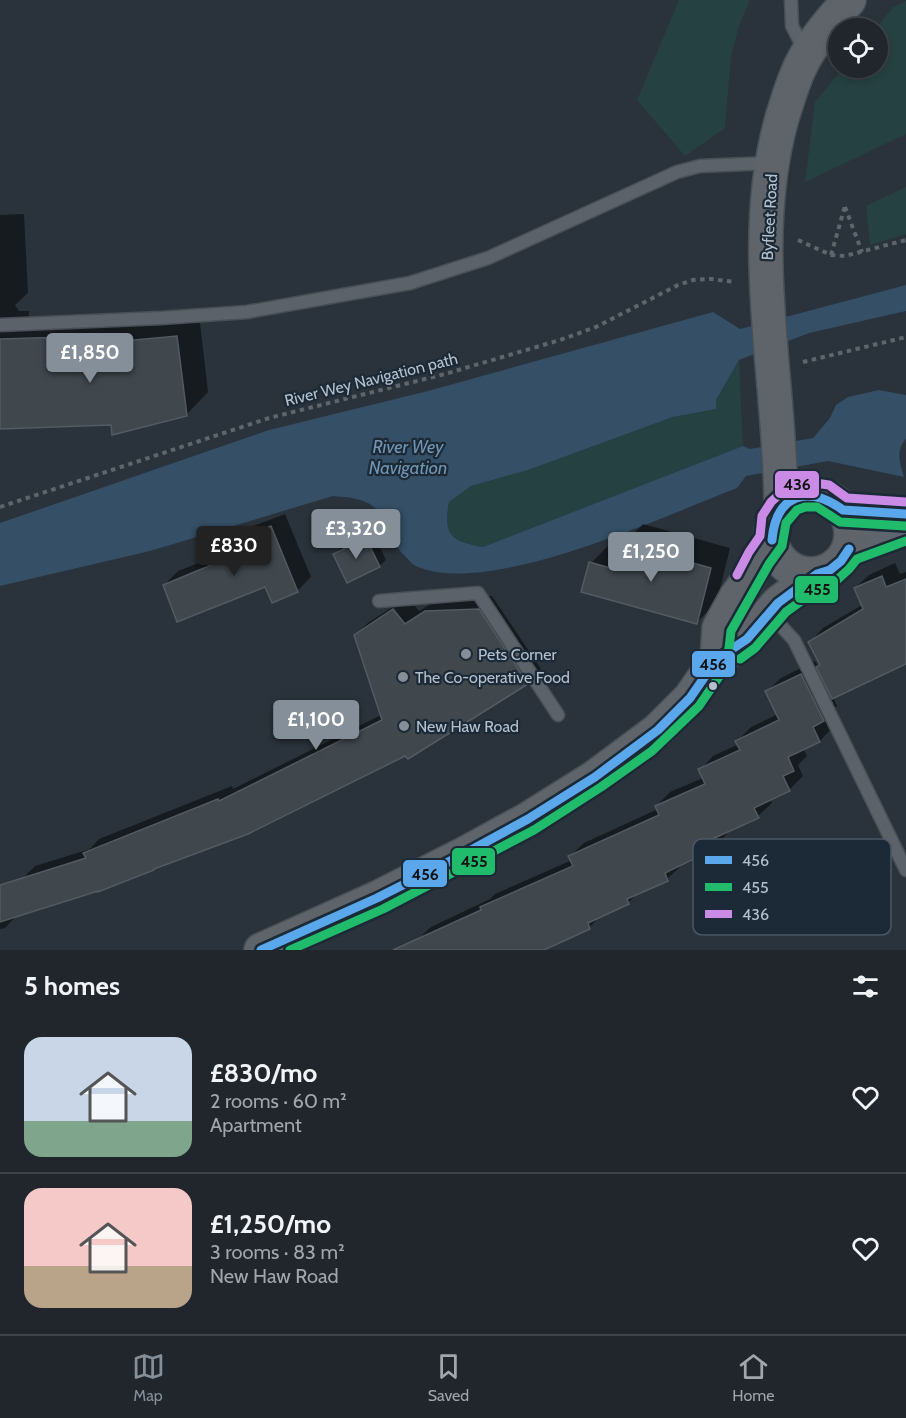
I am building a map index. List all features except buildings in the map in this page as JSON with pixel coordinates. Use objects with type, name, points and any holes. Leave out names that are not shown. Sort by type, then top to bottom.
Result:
[{"type":"main road","name":"Byfleet Road","points":[[807,495],[778,419],[755,273],[772,163],[790,89],[807,55],[828,24],[849,0]]},
{"type":"main road","points":[[807,495],[850,529],[851,536],[849,549],[841,561],[830,570],[817,574],[805,574],[783,562],[772,540],[774,519],[807,495],[906,514]]},
{"type":"main road","points":[[849,549],[906,528]]},
{"type":"main road","points":[[717,659],[719,628],[759,558],[772,540]]},
{"type":"main road","points":[[261,950],[377,897],[528,819],[592,772],[657,730],[690,698],[717,659],[747,639],[769,612],[817,574]]},
{"type":"lane","points":[[791,0],[792,26],[807,55]]},
{"type":"lane","points":[[0,324],[161,318],[246,312],[410,283],[488,258],[677,172],[700,166],[772,163]]},
{"type":"lane","points":[[379,601],[478,593],[558,715]]},
{"type":"lane","points":[[769,612],[794,640],[891,839]]},
{"type":"lane","points":[[891,839],[906,870]]},
{"type":"path","points":[[831,255],[845,206],[862,252]]},
{"type":"path","points":[[810,245],[831,255],[845,256],[906,240]]},
{"type":"path","name":"River Wey Navigation path","points":[[0,507],[269,418],[445,374],[560,340],[596,327],[678,285],[693,280],[755,273]]},
{"type":"path","points":[[800,362],[906,337]]},
{"type":"green space","points":[[679,0],[750,0],[739,26],[731,56],[725,128],[685,156],[637,100]]},
{"type":"green space","points":[[906,1],[906,134],[805,182],[815,102],[835,78],[888,78],[888,18],[884,18],[893,7]]},
{"type":"green space","points":[[906,187],[906,234],[870,245],[866,206]]},
{"type":"green space","points":[[739,360],[743,446],[483,547],[457,539],[449,530],[447,513],[449,502],[471,486],[528,470],[673,417],[715,409],[716,400]]},
{"type":"water","name":"River Wey Navigation","points":[[906,285],[906,311],[809,333],[739,360],[716,400],[716,409],[673,417],[528,470],[471,486],[449,502],[447,523],[452,535],[457,539],[483,547],[743,446],[750,449],[813,438],[830,418],[836,405],[848,397],[879,390],[906,395],[906,439],[899,453],[904,477],[828,461],[746,476],[737,488],[577,549],[532,563],[488,571],[450,573],[418,567],[412,563],[399,550],[378,510],[367,502],[333,496],[150,551],[0,586],[0,523],[269,430],[428,391],[713,312],[740,329]]},
{"type":"transit line","name":"436","points":[[737,575],[760,536],[762,516],[771,502],[784,490],[797,484],[829,485],[847,498],[906,502]]},
{"type":"transit line","name":"456","points":[[772,540],[780,513],[795,498],[817,497],[843,510]]},
{"type":"transit line","name":"455","points":[[290,950],[383,909],[534,830],[652,751],[699,706],[727,665],[731,631],[769,564],[782,546],[786,523],[797,510],[817,507],[840,522],[905,526]]},
{"type":"transit line","name":"456","points":[[843,510],[906,514]]},
{"type":"transit line","name":"455","points":[[740,659],[755,648],[786,612],[823,585],[838,579],[857,559],[906,541]]},
{"type":"transit line","name":"456","points":[[261,950],[377,898],[464,854],[528,819],[595,777],[658,730],[690,698],[717,659],[747,639],[778,603],[817,574],[830,570],[841,561],[849,549]]},
{"type":"place","name":"Pets Corner","points":[[466,654]]},
{"type":"place","name":"The Co-operative Food","points":[[403,677]]},
{"type":"place","name":"New Haw Road","points":[[404,726]]}]
